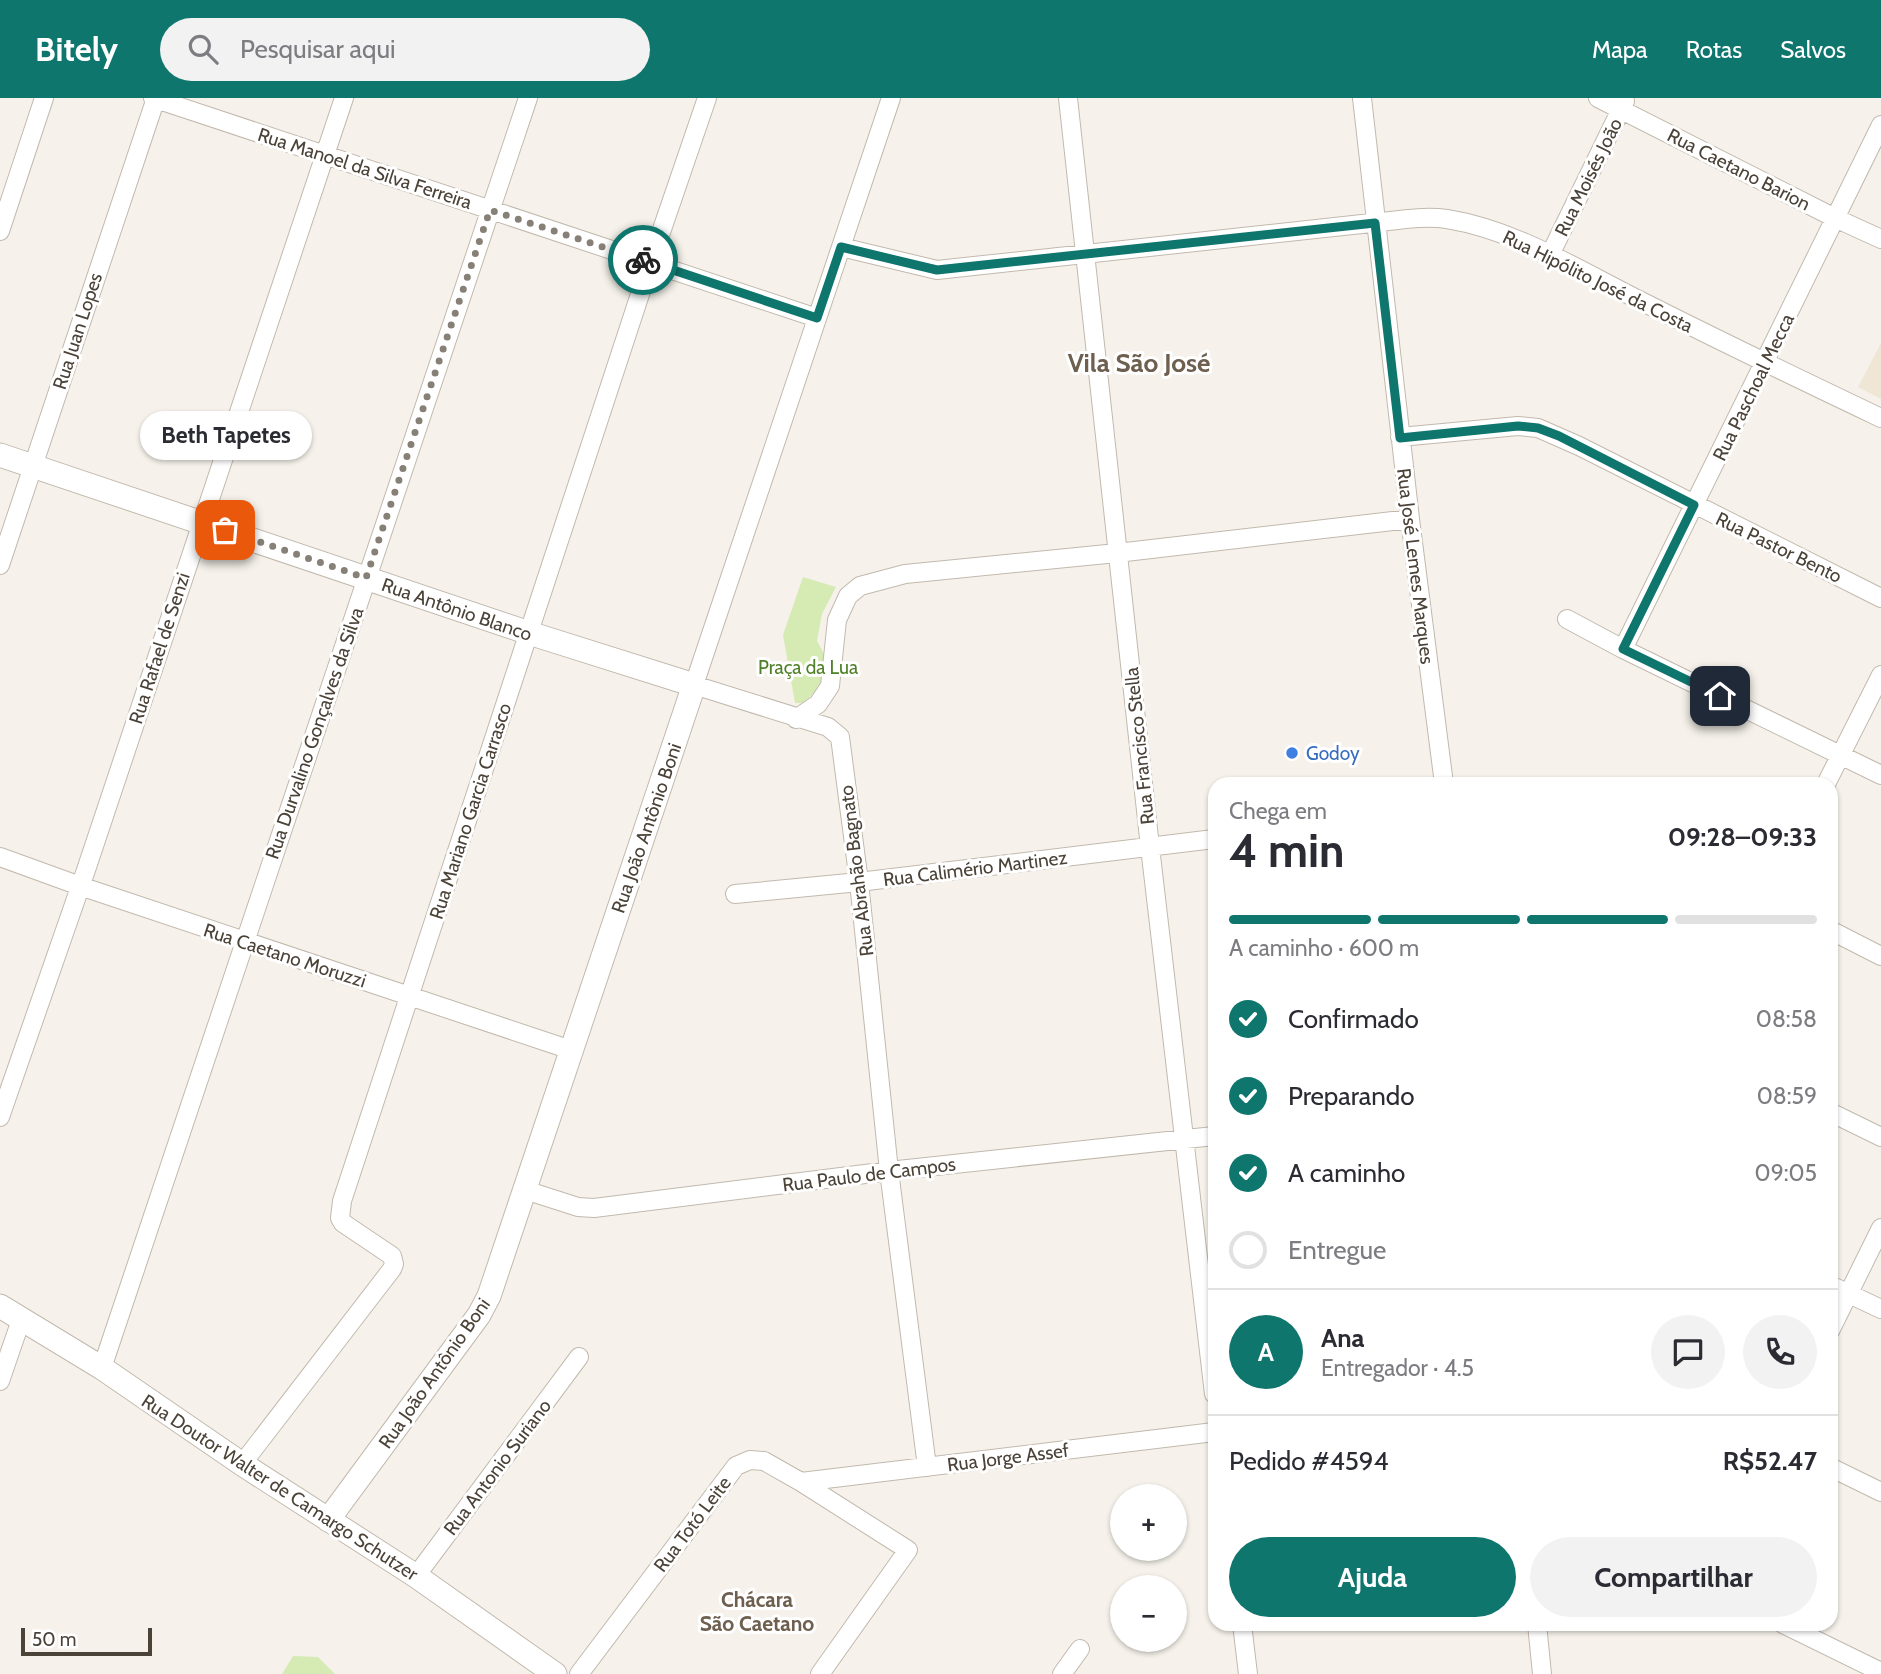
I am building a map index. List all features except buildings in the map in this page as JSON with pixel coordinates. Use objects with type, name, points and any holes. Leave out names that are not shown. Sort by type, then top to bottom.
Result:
[{"type":"street","points":[[0,231],[7,187],[44,98]]},
{"type":"street","name":"Rua Manoel da Silva Ferreira","points":[[155,98],[817,318]]},
{"type":"street","name":"Rua Juan Lopes","points":[[0,565],[155,98]]},
{"type":"street","name":"Rua Rafael de Senzi","points":[[0,1117],[344,98]]},
{"type":"street","name":"Rua Durvalino Gonçalves da Silva","points":[[102,1368],[528,98]]},
{"type":"street","name":"Rua Mariano Garcia Carrasco","points":[[242,1464],[394,1264],[392,1256],[342,1223],[340,1212],[650,262],[707,98]]},
{"type":"street","name":"Rua João Antônio Boni","points":[[328,1520],[479,1315],[489,1296],[891,98]]},
{"type":"street","name":"Rua Francisco Stella","points":[[1068,98],[1150,847],[1208,1341]]},
{"type":"street","name":"Rua José Lemes Marques","points":[[1362,98],[1400,438],[1443,777]]},
{"type":"street","name":"Rua Caetano Barion","points":[[1598,98],[1623,103],[1835,218],[1881,239]]},
{"type":"street","name":"Rua Moisés João","points":[[1550,255],[1623,103]]},
{"type":"street","name":"Rua Paschoal Mecca","points":[[1623,649],[1881,125]]},
{"type":"street","name":"Rua Hipólito José da Costa","points":[[841,247],[937,270],[1421,218],[1445,219],[1490,229],[1550,255],[1881,418]]},
{"type":"street","name":"Rua Pastor Bento","points":[[1400,438],[1518,426],[1538,428],[1569,441],[1881,598]]},
{"type":"street","name":"Rua Antônio Blanco","points":[[0,455],[529,633],[796,719]]},
{"type":"street","points":[[796,719],[818,704],[830,686],[837,620],[848,596],[860,586],[905,574],[1410,519]]},
{"type":"street","points":[[1567,619],[1881,775]]},
{"type":"street","points":[[1829,777],[1881,675]]},
{"type":"street","name":"Rua Abrahão Bagnato","points":[[796,719],[828,727],[840,737],[859,882],[889,1171],[928,1467]]},
{"type":"street","name":"Rua Calimério Martinez","points":[[735,894],[859,882],[1208,840]]},
{"type":"street","name":"Rua Caetano Moruzzi","points":[[0,857],[571,1051]]},
{"type":"street","points":[[1838,934],[1881,956]]},
{"type":"street","points":[[1838,1116],[1881,1138]]},
{"type":"street","name":"Rua Paulo de Campos","points":[[525,1190],[578,1207],[594,1208],[889,1171],[1208,1137]]},
{"type":"street","points":[[1838,1315],[1881,1228]]},
{"type":"street","points":[[1838,1289],[1881,1309]]},
{"type":"street","name":"Rua Doutor Walter de Camargo Schutzer","points":[[0,1306],[102,1368],[242,1464],[416,1576],[555,1674]]},
{"type":"street","points":[[0,1381],[21,1320]]},
{"type":"street","name":"Rua Antonio Suriano","points":[[416,1576],[579,1357]]},
{"type":"street","name":"Rua Jorge Assef","points":[[801,1482],[1208,1433]]},
{"type":"street","name":"Rua Totó Leite","points":[[579,1674],[736,1466],[750,1460],[764,1461],[801,1482],[908,1550],[820,1674]]},
{"type":"street","points":[[1838,1471],[1881,1492]]},
{"type":"street","points":[[1243,1631],[1248,1674]]},
{"type":"street","points":[[1538,1631],[1542,1674]]},
{"type":"street","points":[[1797,1631],[1881,1672]]},
{"type":"street","points":[[1062,1674],[1080,1649]]},
{"type":"shaded area","points":[[1881,343],[1881,399],[1858,387]]},
{"type":"green space","name":"Praça da Lua","points":[[803,577],[836,587],[822,614],[817,641],[828,661],[823,685],[803,703],[795,703],[783,635]]},
{"type":"green space","points":[[293,1656],[318,1657],[335,1674],[282,1674]]},
{"type":"way so far","points":[[225,530],[366,578],[490,210],[643,260]]},
{"type":"place","name":"Beth Tapetes","points":[[225,530]]},
{"type":"place","name":"Godoy","points":[[1292,753]]},
{"type":"district","name":"Vila São José","points":[[1139,363]]},
{"type":"district","name":"Chácara São Caetano","points":[[757,1612]]},
{"type":"route","points":[[643,260],[817,318],[841,247],[937,270],[1375,223],[1400,438],[1518,426],[1538,428],[1559,436],[1694,505],[1623,649],[1720,696]]}]
